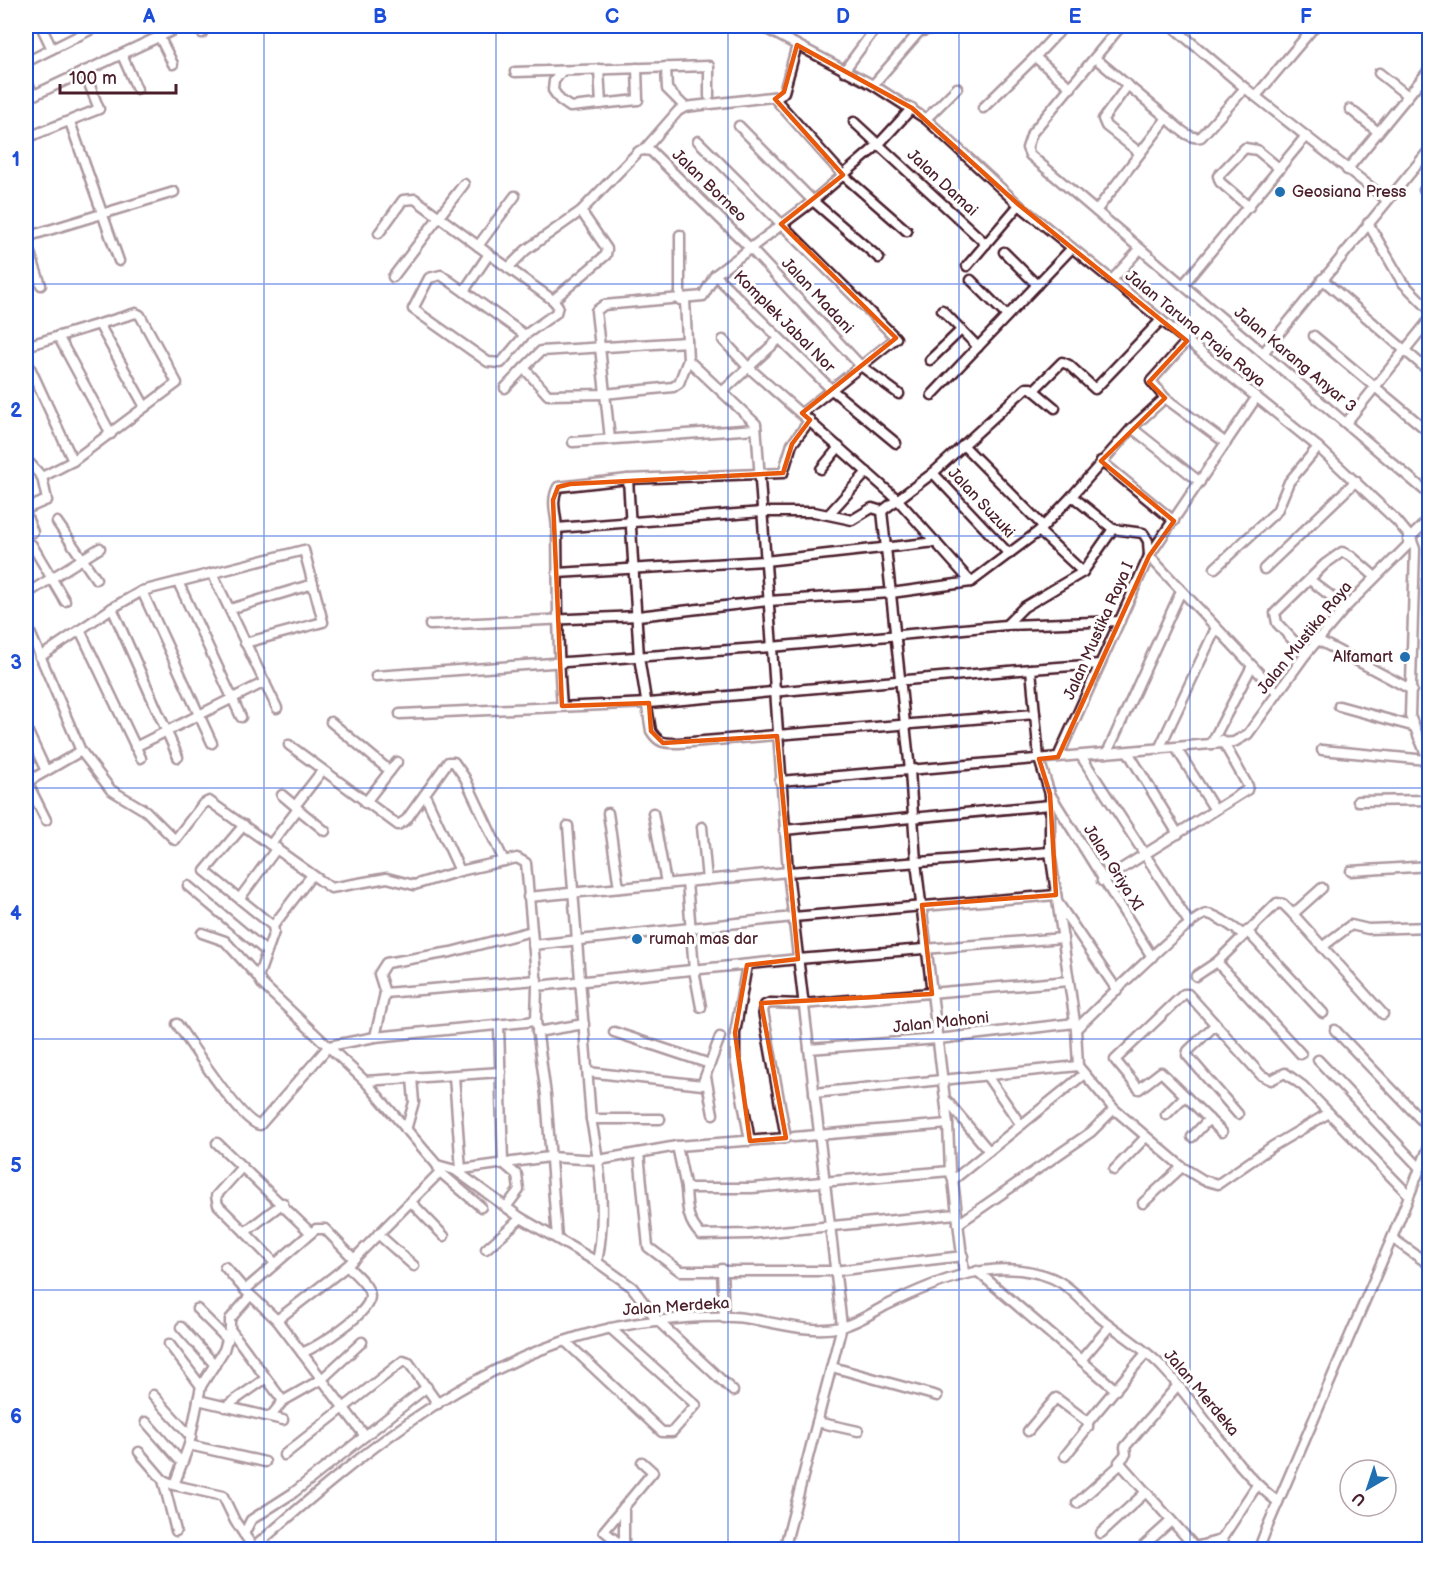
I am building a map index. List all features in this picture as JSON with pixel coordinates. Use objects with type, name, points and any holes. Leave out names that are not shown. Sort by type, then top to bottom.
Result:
[{"type":"street","points":[[41,26],[51,49]]},
{"type":"street","points":[[26,62],[87,28],[98,26]]},
{"type":"street","points":[[26,81],[33,95],[182,26]]},
{"type":"street","name":"Jalan Taruna Praja Raya","points":[[761,26],[873,85],[926,119],[1019,206],[1318,447],[1356,481],[1411,538]]},
{"type":"street","points":[[844,71],[877,26]]},
{"type":"street","points":[[1046,26],[1057,34]]},
{"type":"street","points":[[983,108],[1064,26]]},
{"type":"street","points":[[1035,57],[1071,88],[1120,26]]},
{"type":"street","points":[[1173,26],[1245,88],[1386,200]]},
{"type":"street","points":[[1256,96],[1315,26]]},
{"type":"street","points":[[873,85],[919,32],[938,27]]},
{"type":"street","points":[[160,38],[173,64]]},
{"type":"street","points":[[508,267],[525,250],[581,211],[639,151],[644,150],[678,111],[685,107],[775,99],[784,92],[797,45]]},
{"type":"street","points":[[122,55],[137,89]]},
{"type":"street","points":[[1095,58],[1188,135],[1195,138],[1201,137],[1245,88]]},
{"type":"street","points":[[515,72],[709,66],[708,96]]},
{"type":"street","points":[[666,67],[667,89],[685,107]]},
{"type":"street","points":[[562,71],[554,81],[553,90],[560,100],[570,107],[638,100],[637,68]]},
{"type":"street","points":[[599,69],[601,104]]},
{"type":"street","points":[[1347,170],[1430,69]]},
{"type":"street","points":[[26,138],[99,109],[84,71]]},
{"type":"street","points":[[1379,73],[1408,96]]},
{"type":"street","points":[[1128,86],[1104,115],[1103,122],[1140,153]]},
{"type":"street","points":[[926,119],[957,88]]},
{"type":"street","name":"Jalan Karang Anyar 3","points":[[1071,88],[1032,134],[1027,148],[1035,159],[1430,495]]},
{"type":"street","points":[[775,99],[843,175],[907,231]]},
{"type":"street","points":[[610,439],[596,311],[604,305],[683,300],[703,296],[715,275],[813,201],[878,145],[912,108]]},
{"type":"street","points":[[1350,109],[1378,132]]},
{"type":"street","points":[[1096,211],[1167,118]]},
{"type":"street","points":[[70,122],[119,261]]},
{"type":"street","name":"Jalan Damai","points":[[854,122],[986,244]]},
{"type":"street","points":[[740,126],[813,201],[879,258]]},
{"type":"street","points":[[1183,285],[1306,136]]},
{"type":"street","points":[[698,141],[896,338],[802,413]]},
{"type":"street","points":[[1249,207],[1220,182],[1218,176],[1245,148],[1257,150],[1280,169]]},
{"type":"street","points":[[1264,352],[1430,149]]},
{"type":"street","name":"Jalan Borneo","points":[[644,150],[651,151],[750,248]]},
{"type":"street","points":[[393,277],[464,184]]},
{"type":"street","points":[[41,285],[26,239],[174,192]]},
{"type":"street","points":[[478,246],[515,196]]},
{"type":"street","points":[[379,233],[403,200],[415,199],[553,300],[558,306],[556,313],[525,335],[501,363],[494,364],[413,309],[413,304],[429,278],[441,275],[525,335]]},
{"type":"street","points":[[967,266],[1019,206]]},
{"type":"street","points":[[553,300],[606,255],[607,249],[581,211]]},
{"type":"street","points":[[1368,223],[1402,282],[1430,310]]},
{"type":"street","points":[[524,368],[548,394],[604,394],[673,387],[679,383],[688,360],[680,235]]},
{"type":"street","name":"Jalan Madani","points":[[750,248],[861,366],[899,394]]},
{"type":"street","points":[[932,395],[1072,248]]},
{"type":"street","points":[[1112,280],[1140,249]]},
{"type":"street","points":[[1004,252],[1037,285]]},
{"type":"street","points":[[464,291],[489,254]]},
{"type":"street","name":"Komplek Jabal Nor","points":[[715,275],[832,390],[896,443]]},
{"type":"street","points":[[1322,279],[1430,372]]},
{"type":"street","points":[[971,280],[1007,316]]},
{"type":"street","points":[[942,310],[978,347]]},
{"type":"street","points":[[26,346],[132,312],[140,315],[177,382],[73,462],[42,477]]},
{"type":"street","points":[[1346,423],[1430,319]]},
{"type":"street","points":[[1034,390],[1062,363],[1069,365],[1095,389],[1161,320]]},
{"type":"street","points":[[99,324],[145,407]]},
{"type":"street","points":[[930,360],[961,330]]},
{"type":"street","points":[[58,336],[111,435]]},
{"type":"street","points":[[1314,336],[1430,433]]},
{"type":"street","points":[[722,392],[779,339]]},
{"type":"street","points":[[723,340],[748,367],[897,499],[971,582]]},
{"type":"street","points":[[1186,341],[1151,381],[1165,398],[1226,443]]},
{"type":"street","points":[[505,388],[541,351],[687,342]]},
{"type":"street","points":[[26,359],[73,462]]},
{"type":"street","points":[[688,360],[756,424],[788,872],[842,1326],[784,1550]]},
{"type":"street","points":[[882,511],[933,473],[1026,388],[1034,390],[1056,408]]},
{"type":"street","points":[[430,625],[556,617],[638,616],[768,601],[891,593],[971,582],[1041,528],[1132,428],[1165,398]]},
{"type":"street","points":[[1149,556],[1256,398]]},
{"type":"street","points":[[562,706],[556,617],[557,528],[553,500],[558,487],[628,479],[783,474],[792,444],[810,420]]},
{"type":"street","points":[[1132,428],[1200,482]]},
{"type":"street","points":[[573,442],[756,429]]},
{"type":"street","points":[[963,445],[1083,572]]},
{"type":"street","points":[[821,469],[839,447]]},
{"type":"street","points":[[1215,568],[1277,511],[1289,482],[1318,447]]},
{"type":"street","points":[[26,460],[42,477],[47,500],[26,509]]},
{"type":"street","points":[[1101,461],[1174,520]]},
{"type":"street","points":[[829,514],[867,472]]},
{"type":"street","name":"Jalan Suzuki","points":[[933,473],[1009,554]]},
{"type":"street","points":[[628,479],[639,657],[649,703],[651,731],[656,740],[663,743],[777,736],[1035,714]]},
{"type":"street","points":[[1264,569],[1356,481]]},
{"type":"street","points":[[1072,496],[1113,529],[1143,533],[1148,541],[1149,556]]},
{"type":"street","points":[[557,528],[632,524],[762,512],[829,514],[852,520],[872,508],[882,511]]},
{"type":"street","points":[[882,511],[910,770],[916,862],[948,1124],[950,1171],[954,1180],[964,1274]]},
{"type":"street","points":[[26,515],[33,531]]},
{"type":"street","points":[[1428,762],[1412,726],[1415,549],[1411,538],[1430,518]]},
{"type":"street","points":[[57,522],[96,579]]},
{"type":"street","points":[[1006,625],[1024,607],[1083,572],[1113,529]]},
{"type":"street","name":"Jalan Mustika Raya","points":[[1315,639],[1341,604],[1411,538]]},
{"type":"street","name":"Jalan Mustika Raya","points":[[780,781],[1176,748],[1218,743],[1248,734],[1275,690],[1304,652],[1346,606],[1408,545],[1411,538]]},
{"type":"street","points":[[557,573],[765,561],[936,542]]},
{"type":"street","points":[[32,545],[65,601]]},
{"type":"street","points":[[26,594],[82,557],[100,548]]},
{"type":"street","points":[[40,657],[112,608],[142,591],[179,584],[304,550],[323,622],[245,644]]},
{"type":"street","points":[[1304,652],[1277,623],[1275,613],[1342,552],[1351,556],[1372,574]]},
{"type":"street","name":"Jalan Mustika Raya I","points":[[1058,757],[1149,556],[1275,690]]},
{"type":"street","points":[[213,575],[277,708]]},
{"type":"street","points":[[1310,580],[1341,604]]},
{"type":"street","points":[[179,584],[241,717]]},
{"type":"street","points":[[230,609],[313,584]]},
{"type":"street","points":[[142,591],[212,743]]},
{"type":"street","points":[[1107,753],[1181,591]]},
{"type":"street","points":[[112,608],[178,758]]},
{"type":"street","points":[[376,676],[771,647],[1006,625],[1120,621]]},
{"type":"street","points":[[26,626],[81,751],[111,790],[146,811],[176,840],[204,804],[209,801],[312,875],[335,888],[387,878],[414,885],[460,871],[518,858],[525,863],[537,983],[536,1021],[546,1095],[557,1238]]},
{"type":"street","points":[[1159,749],[1216,628]]},
{"type":"street","points":[[80,630],[141,758]]},
{"type":"street","points":[[1315,639],[1412,690]]},
{"type":"street","points":[[400,714],[649,703],[1100,664]]},
{"type":"street","points":[[1102,881],[1247,789],[1218,743],[1252,666]]},
{"type":"street","points":[[1031,669],[1039,759],[1050,794],[1050,852],[1076,1026],[1077,1066],[1114,1109],[1145,1138],[1182,1167],[1203,1180],[1218,1184],[1273,1146],[1329,1113]]},
{"type":"street","points":[[135,747],[265,682]]},
{"type":"street","points":[[1339,706],[1412,726]]},
{"type":"street","points":[[331,722],[390,771]]},
{"type":"street","points":[[26,728],[46,771]]},
{"type":"street","points":[[289,745],[398,825],[406,820],[448,762],[454,762],[465,778],[504,861]]},
{"type":"street","points":[[1176,748],[1215,810]]},
{"type":"street","points":[[1322,750],[1428,762]]},
{"type":"street","points":[[46,820],[26,781],[81,751]]},
{"type":"street","points":[[1128,752],[1178,834]]},
{"type":"street","points":[[1081,756],[1143,856],[1190,924]]},
{"type":"street","points":[[365,803],[397,762]]},
{"type":"street","points":[[240,898],[296,807],[322,771]]},
{"type":"street","name":"Jalan Griya XI","points":[[1050,794],[1102,881],[1152,957]]},
{"type":"street","points":[[282,795],[325,831]]},
{"type":"street","points":[[425,795],[460,871]]},
{"type":"street","points":[[1358,801],[1430,801]]},
{"type":"street","points":[[784,830],[1050,805]]},
{"type":"street","points":[[608,813],[619,888]]},
{"type":"street","points":[[653,813],[666,884]]},
{"type":"street","points":[[244,825],[205,872],[273,926],[274,932],[258,977]]},
{"type":"street","points":[[568,826],[582,981],[591,1119],[599,1160],[602,1238],[597,1262]]},
{"type":"street","points":[[702,827],[707,880]]},
{"type":"street","points":[[528,897],[788,872],[1050,852]]},
{"type":"street","points":[[1351,871],[1430,866]]},
{"type":"street","points":[[273,926],[312,875]]},
{"type":"street","points":[[687,882],[694,970],[701,1007]]},
{"type":"street","points":[[188,886],[267,952]]},
{"type":"street","points":[[1293,914],[1322,888]]},
{"type":"street","points":[[533,945],[921,905],[1057,898]]},
{"type":"street","points":[[1057,898],[1117,990]]},
{"type":"street","points":[[1196,976],[1217,962],[1277,903],[1283,904],[1383,1014]]},
{"type":"street","points":[[1076,1026],[1190,924],[1208,914],[1245,932],[1323,1013]]},
{"type":"street","points":[[1322,947],[1351,925],[1368,929],[1430,927]]},
{"type":"street","points":[[375,1037],[385,993],[379,974],[386,963],[451,952],[532,931]]},
{"type":"street","points":[[202,933],[225,941],[262,984],[365,1081],[438,1169],[481,1207]]},
{"type":"street","points":[[385,993],[582,981],[798,959],[1062,938]]},
{"type":"street","points":[[1217,962],[1301,1054]]},
{"type":"street","points":[[747,964],[735,1033],[735,1058],[750,1141]]},
{"type":"street","points":[[438,1169],[458,1170],[549,1157],[599,1160],[677,1146],[786,1138],[763,1011],[765,1005],[932,994],[1069,981]]},
{"type":"street","points":[[1221,1132],[1160,1072],[1139,1089],[1115,1058],[1184,994],[1188,994],[1261,1075],[1271,1080],[1285,1073],[1303,1086],[1409,1195]]},
{"type":"street","points":[[177,1024],[229,1097],[255,1124],[260,1125],[329,1046],[375,1037],[536,1021]]},
{"type":"street","points":[[537,1032],[584,1024]]},
{"type":"street","points":[[1216,1024],[1186,1054],[1238,1114]]},
{"type":"street","points":[[499,1026],[502,1164]]},
{"type":"street","name":"Jalan Mahoni","points":[[808,1049],[1076,1026]]},
{"type":"street","points":[[1335,1030],[1430,1129]]},
{"type":"street","points":[[614,1032],[710,1064]]},
{"type":"street","points":[[588,1072],[702,1085],[720,1037]]},
{"type":"street","points":[[1318,1060],[1420,1168]]},
{"type":"street","points":[[814,1093],[1077,1066]]},
{"type":"street","points":[[365,1081],[501,1072]]},
{"type":"street","points":[[954,1180],[1083,1074]]},
{"type":"street","points":[[706,1075],[713,1114]]},
{"type":"street","points":[[454,1076],[458,1170],[521,1218],[597,1262],[632,1287],[657,1320],[733,1391]]},
{"type":"street","points":[[987,1076],[1021,1125]]},
{"type":"street","points":[[406,1130],[414,1102],[412,1078]]},
{"type":"street","points":[[1166,1115],[1185,1096]]},
{"type":"street","points":[[945,1100],[989,1151]]},
{"type":"street","points":[[958,1224],[1090,1132],[1114,1109]]},
{"type":"street","points":[[591,1119],[660,1119]]},
{"type":"street","points":[[1192,1137],[1209,1119]]},
{"type":"street","points":[[794,1137],[948,1124]]},
{"type":"street","points":[[1114,1170],[1145,1138]]},
{"type":"street","points":[[217,1143],[283,1203],[311,1233]]},
{"type":"street","points":[[1263,1550],[1261,1543],[1430,1144]]},
{"type":"street","points":[[677,1146],[686,1188],[688,1215],[694,1228],[701,1235],[749,1234],[956,1214]]},
{"type":"street","points":[[639,1153],[648,1248],[680,1271],[722,1269],[834,1271],[963,1256]]},
{"type":"street","points":[[502,1164],[517,1175],[519,1190],[506,1207]]},
{"type":"street","points":[[242,1167],[216,1196],[218,1205],[275,1263]]},
{"type":"street","points":[[1143,1203],[1182,1167]]},
{"type":"street","points":[[278,1320],[347,1266],[412,1203],[438,1169]]},
{"type":"street","points":[[686,1188],[752,1188],[950,1171]]},
{"type":"street","points":[[245,1232],[283,1203]]},
{"type":"street","points":[[412,1203],[444,1236]]},
{"type":"street","points":[[486,1249],[521,1218]]},
{"type":"street","points":[[174,1485],[190,1441],[201,1386],[228,1340],[230,1319],[247,1293],[275,1263],[316,1229],[325,1229],[354,1259]]},
{"type":"street","points":[[378,1234],[414,1266]]},
{"type":"street","points":[[1392,1238],[1430,1265]]},
{"type":"street","points":[[302,1353],[333,1335],[367,1306],[369,1290],[347,1266]]},
{"type":"street","points":[[225,1267],[247,1293],[278,1320],[365,1436]]},
{"type":"street","name":"Jalan Merdeka","points":[[252,1548],[373,1447],[461,1388],[565,1341],[610,1328],[657,1320],[724,1318],[820,1330],[842,1326],[924,1287],[977,1271],[1007,1268],[1053,1279],[1068,1288],[1110,1326],[1146,1353],[1178,1385],[1257,1485],[1278,1502]]},
{"type":"street","points":[[722,1269],[724,1318]]},
{"type":"street","points":[[977,1271],[1116,1390]]},
{"type":"street","points":[[197,1309],[228,1340]]},
{"type":"street","points":[[1081,1360],[1110,1326]]},
{"type":"street","points":[[181,1327],[215,1365]]},
{"type":"street","points":[[565,1341],[662,1432],[672,1432],[696,1405],[610,1328]]},
{"type":"street","points":[[230,1329],[283,1401]]},
{"type":"street","points":[[271,1416],[283,1401],[322,1379],[362,1341]]},
{"type":"street","points":[[169,1344],[201,1386]]},
{"type":"street","points":[[1065,1456],[1088,1426],[1088,1422],[1146,1353]]},
{"type":"street","points":[[284,1455],[343,1406],[404,1361],[410,1363],[438,1404]]},
{"type":"street","points":[[832,1367],[938,1396]]},
{"type":"street","points":[[225,1407],[265,1379]]},
{"type":"street","points":[[1077,1503],[1121,1464],[1126,1454],[1125,1447],[1178,1385]]},
{"type":"street","points":[[244,1534],[251,1520],[293,1493],[427,1387]]},
{"type":"street","points":[[153,1395],[190,1441],[265,1461]]},
{"type":"street","points":[[1028,1431],[1056,1398],[1088,1422]]},
{"type":"street","points":[[198,1400],[283,1420]]},
{"type":"street","points":[[146,1422],[182,1463]]},
{"type":"street","points":[[817,1422],[858,1431]]},
{"type":"street","points":[[139,1452],[163,1480],[174,1485],[223,1496],[252,1548]]},
{"type":"street","points":[[623,1548],[604,1531],[653,1472],[642,1462]]},
{"type":"street","points":[[1121,1464],[1195,1547],[1208,1546],[1221,1540],[1257,1485]]},
{"type":"street","points":[[163,1480],[176,1531]]},
{"type":"street","points":[[1101,1533],[1146,1492]]},
{"type":"street","points":[[623,1548],[624,1507]]},
{"type":"street","points":[[1139,1550],[1171,1521]]},
{"type":"street","points":[[1221,1540],[1230,1550]]},
{"type":"highlighted area","points":[[797,45],[912,108],[1019,205],[1187,341],[1149,382],[1165,398],[1101,461],[1174,521],[1149,556],[1058,757],[1039,759],[1050,794],[1056,895],[922,905],[932,994],[761,1003],[786,1138],[750,1141],[735,1033],[747,965],[798,959],[777,736],[663,743],[651,731],[649,703],[562,706],[553,500],[558,487],[570,484],[783,473],[792,444],[810,420],[802,413],[896,338],[781,224],[843,175],[775,99],[784,92]]},
{"type":"place","name":"Geosiana Press","points":[[1280,192]]},
{"type":"place","name":"Alfamart","points":[[1405,657]]},
{"type":"place","name":"rumah mas dar","points":[[637,939]]}]
